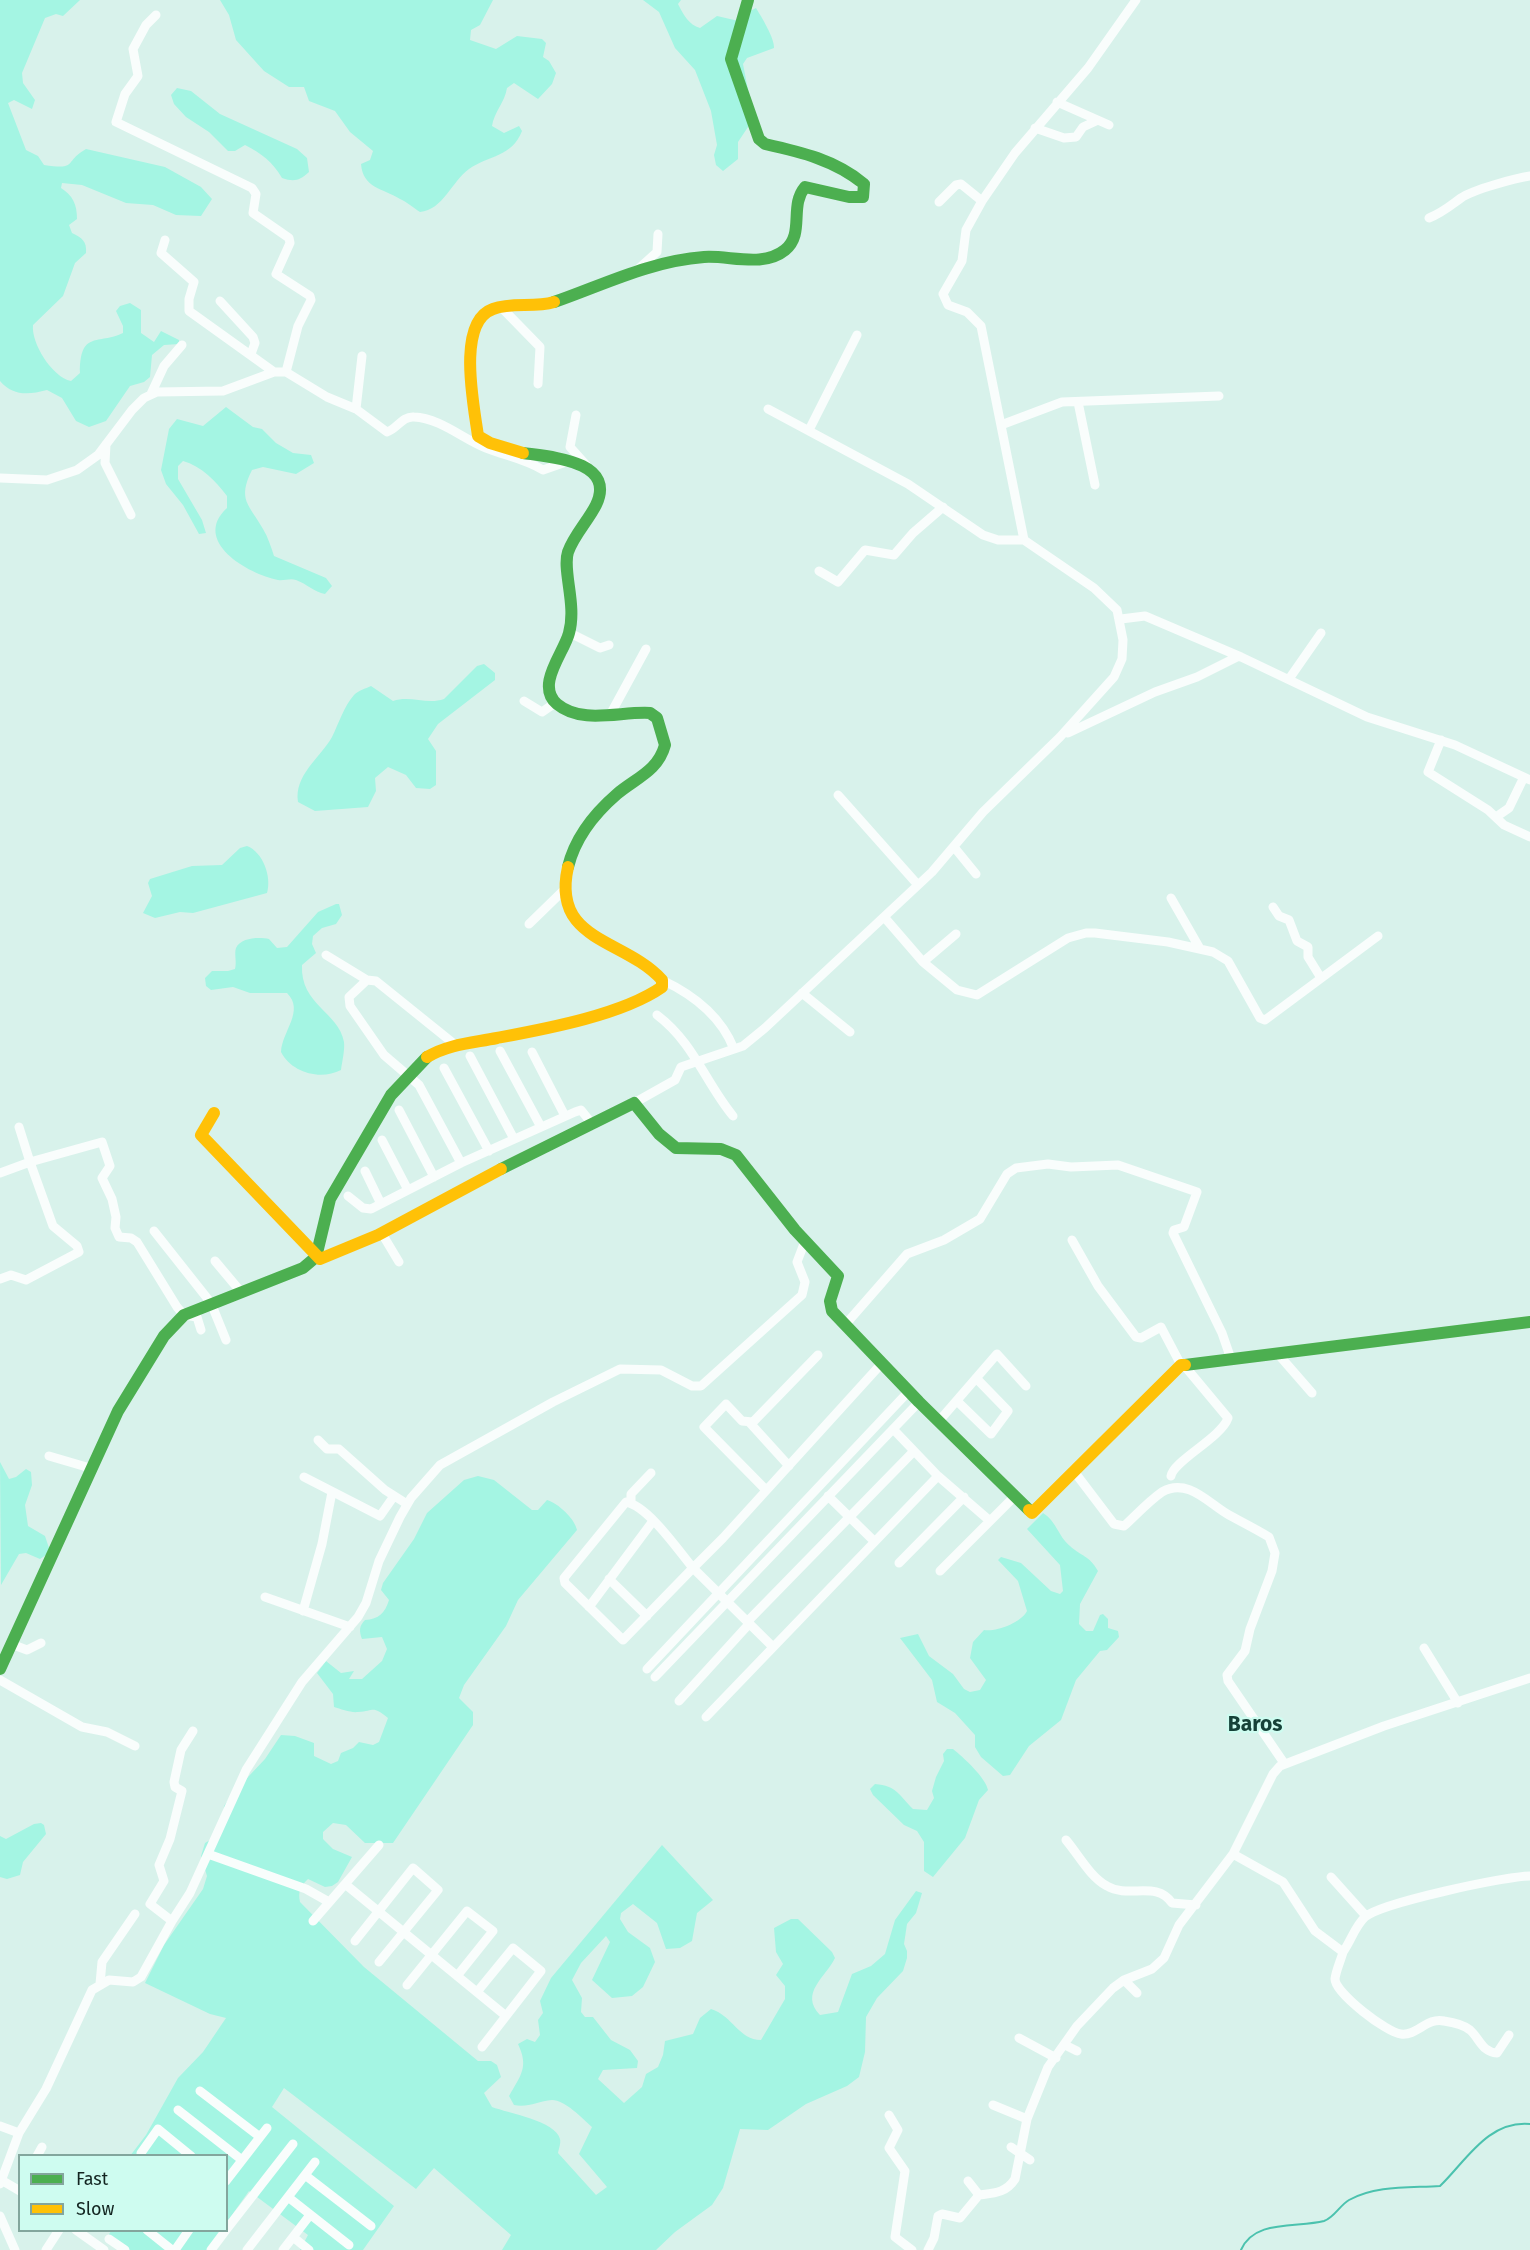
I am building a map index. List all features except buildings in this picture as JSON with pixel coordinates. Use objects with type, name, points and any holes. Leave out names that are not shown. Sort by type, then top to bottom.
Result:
[{"type":"street","points":[[588,467],[499,448],[478,436],[471,370],[474,331],[481,316],[487,311],[501,307],[546,305],[654,266],[702,257],[733,256],[759,260],[770,258],[784,251],[796,235],[799,222],[796,200],[805,187],[817,186],[851,198],[860,198],[865,194],[864,184],[842,168],[765,144],[759,139],[730,59],[748,0]]},
{"type":"street","points":[[1024,540],[981,326],[967,312],[948,304],[944,294],[962,261],[966,230],[982,201],[1035,128],[1094,60],[1136,0]]},
{"type":"street","points":[[156,15],[146,26],[133,49],[138,76],[125,94],[115,121],[252,188],[256,194],[253,213],[285,233],[289,238],[290,243],[276,274],[310,296],[311,300],[298,326],[286,372]]},
{"type":"street","points":[[1057,102],[1109,125]]},
{"type":"street","points":[[1035,128],[1064,138],[1076,137],[1083,127],[1096,121]]},
{"type":"street","points":[[1429,218],[1442,213],[1470,193],[1506,180],[1530,176]]},
{"type":"street","points":[[939,202],[956,185],[961,184],[982,201]]},
{"type":"street","points":[[633,273],[657,252],[658,234]]},
{"type":"street","points":[[165,240],[160,253],[194,282],[189,299],[189,311],[274,372]]},
{"type":"street","points":[[220,301],[253,337],[255,341],[251,354]]},
{"type":"street","points":[[501,307],[540,347],[538,384]]},
{"type":"street","points":[[809,430],[857,334]]},
{"type":"street","points":[[0,478],[33,481],[63,476],[89,462],[132,410],[151,394],[164,366],[182,345]]},
{"type":"street","points":[[356,409],[362,356]]},
{"type":"street","points":[[151,394],[222,391],[274,372],[286,372],[327,397],[356,409],[387,432],[406,418],[417,417],[442,425],[485,448],[528,461],[543,470],[566,462]]},
{"type":"street","points":[[1000,425],[1062,402],[1141,397],[1219,396]]},
{"type":"street","points":[[1078,402],[1095,484]]},
{"type":"street","points":[[214,1113],[202,1130],[201,1136],[316,1257],[322,1259],[381,1232],[519,1159],[593,1125],[634,1103],[675,1080],[681,1067],[734,1049],[765,1028],[885,918],[954,847],[983,812],[1102,693],[1114,677],[1122,659],[1121,619],[1117,610],[1094,588],[1024,540],[998,540],[983,535],[908,484],[768,408]]},
{"type":"street","points":[[576,415],[570,447],[599,477],[601,495],[567,555],[574,611],[570,633],[548,682],[548,692],[555,703],[584,715],[650,713],[657,718],[665,752],[657,765],[617,794],[591,819],[575,849],[566,875],[565,889],[570,915],[579,930],[646,962],[663,980],[699,1002],[716,1018],[734,1049]]},
{"type":"street","points":[[106,444],[105,463],[131,515]]},
{"type":"street","points":[[819,571],[838,582],[865,550],[894,555],[913,533],[943,507]]},
{"type":"street","points":[[1121,619],[1145,616],[1241,657],[1367,717],[1441,740],[1527,778],[1509,808],[1496,816]]},
{"type":"street","points":[[570,633],[600,648],[609,645]]},
{"type":"street","points":[[1289,679],[1321,633]]},
{"type":"street","points":[[610,715],[633,677],[646,649]]},
{"type":"street","points":[[1060,737],[1155,692],[1241,657]]},
{"type":"street","points":[[524,701],[542,712],[555,703]]},
{"type":"street","points":[[1441,740],[1428,772],[1496,816],[1504,825],[1530,837]]},
{"type":"street","points":[[838,795],[918,885]]},
{"type":"street","points":[[954,847],[976,874]]},
{"type":"street","points":[[529,924],[565,889]]},
{"type":"street","points":[[1171,898],[1199,947]]},
{"type":"street","points":[[1273,907],[1279,916],[1289,920],[1298,943],[1307,945],[1308,957],[1321,978]]},
{"type":"street","points":[[885,918],[923,962],[957,990],[976,995],[1068,938],[1086,933],[1199,947],[1228,961],[1263,1020],[1269,1019],[1378,936]]},
{"type":"street","points":[[923,962],[956,934]]},
{"type":"street","points":[[326,955],[368,980],[376,981],[453,1043]]},
{"type":"street","points":[[368,980],[349,997],[350,1006],[384,1055],[408,1074],[423,1092],[461,1163]]},
{"type":"street","points":[[0,1669],[90,1468],[142,1369],[164,1336],[184,1315],[303,1268],[316,1257],[330,1198],[391,1095],[408,1074],[425,1058],[453,1043],[526,1032],[592,1016],[658,993],[663,980]]},
{"type":"street","points":[[802,993],[850,1032]]},
{"type":"street","points":[[645,999],[668,1031]]},
{"type":"street","points":[[657,1015],[672,1026],[699,1061],[720,1100],[733,1116]]},
{"type":"street","points":[[500,1051],[541,1127]]},
{"type":"street","points":[[532,1052],[565,1116]]},
{"type":"street","points":[[470,1056],[514,1139]]},
{"type":"street","points":[[444,1068],[489,1151]]},
{"type":"street","points":[[634,1103],[668,1143],[677,1148],[727,1149],[736,1155],[806,1241],[838,1276],[830,1301],[832,1311],[919,1402],[1032,1513],[1182,1364],[1530,1322]]},
{"type":"street","points":[[399,1110],[434,1177]]},
{"type":"street","points":[[348,1196],[366,1209],[381,1204],[461,1163],[581,1110],[593,1125]]},
{"type":"street","points":[[0,1279],[11,1275],[26,1280],[80,1251],[53,1226],[19,1127]]},
{"type":"street","points":[[382,1140],[408,1190]]},
{"type":"street","points":[[0,1173],[30,1162],[104,1143],[110,1166],[102,1178],[115,1209],[119,1237],[131,1238],[137,1242],[184,1315],[197,1317],[201,1330]]},
{"type":"street","points":[[845,1325],[907,1254],[944,1240],[980,1219],[1012,1171],[1024,1166],[1048,1164],[1071,1167],[1109,1164],[1197,1192],[1184,1227],[1173,1233],[1222,1333],[1231,1359]]},
{"type":"street","points":[[365,1171],[381,1204]]},
{"type":"street","points":[[154,1231],[186,1268],[211,1303],[226,1340]]},
{"type":"street","points":[[381,1232],[399,1262]]},
{"type":"street","points":[[1072,1240],[1098,1286],[1136,1337],[1141,1338],[1156,1327],[1161,1328],[1182,1364],[1228,1418],[1195,1453],[1174,1467],[1171,1476]]},
{"type":"street","points":[[18,2187],[1,2182],[5,2158],[46,2089],[92,1990],[100,1984],[117,1979],[133,1982],[141,1977],[190,1893],[246,1770],[302,1682],[320,1657],[350,1627],[366,1603],[379,1561],[407,1504],[440,1465],[553,1402],[621,1370],[661,1370],[692,1386],[700,1386],[802,1295],[805,1282],[796,1262],[806,1241]]},
{"type":"street","points":[[215,1261],[242,1292]]},
{"type":"street","points":[[939,1421],[997,1354],[1026,1386]]},
{"type":"street","points":[[1278,1354],[1312,1393]]},
{"type":"street","points":[[750,1423],[818,1355]]},
{"type":"street","points":[[616,1649],[723,1538],[883,1362]]},
{"type":"street","points":[[957,1401],[991,1434],[1008,1411],[976,1378]]},
{"type":"street","points":[[646,1669],[909,1391]]},
{"type":"street","points":[[655,1677],[919,1402]]},
{"type":"street","points":[[766,1490],[704,1427],[726,1404],[742,1421],[750,1423],[789,1466]]},
{"type":"street","points":[[893,1429],[938,1476],[990,1521]]},
{"type":"street","points":[[318,1440],[327,1449],[339,1449],[394,1496],[407,1504]]},
{"type":"street","points":[[679,1701],[748,1623],[914,1451]]},
{"type":"street","points":[[49,1456],[90,1468]]},
{"type":"street","points":[[1073,1470],[1118,1526],[1124,1526],[1164,1491],[1179,1489],[1194,1491],[1227,1514],[1269,1537],[1275,1553],[1272,1571],[1250,1629],[1245,1651],[1227,1675],[1228,1682],[1284,1763]]},
{"type":"street","points":[[631,1503],[631,1494],[651,1473]]},
{"type":"street","points":[[706,1717],[938,1476]]},
{"type":"street","points":[[303,1477],[380,1516],[394,1496]]},
{"type":"street","points":[[303,1611],[322,1544],[332,1492]]},
{"type":"street","points":[[828,1496],[874,1541]]},
{"type":"street","points":[[940,1571],[1015,1496]]},
{"type":"street","points":[[899,1563],[964,1497]]},
{"type":"street","points":[[623,1640],[565,1583],[564,1578],[623,1503],[631,1503],[653,1521],[716,1593],[772,1646]]},
{"type":"street","points":[[589,1607],[653,1521]]},
{"type":"street","points":[[609,1579],[647,1616]]},
{"type":"street","points":[[265,1597],[350,1627]]},
{"type":"street","points":[[11,1644],[27,1650],[41,1643]]},
{"type":"street","points":[[1424,1648],[1458,1703]]},
{"type":"street","points":[[928,2250],[934,2238],[938,2216],[942,2214],[960,2218],[979,2195],[1006,2190],[1021,2171],[1020,2152],[1028,2119],[1044,2076],[1087,2015],[1124,1980],[1158,1964],[1169,1949],[1179,1925],[1233,1854],[1273,1774],[1284,1763],[1384,1726],[1530,1678]]},
{"type":"street","points":[[0,1680],[82,1727],[107,1732],[135,1746]]},
{"type":"street","points":[[172,1921],[150,1904],[164,1881],[159,1865],[170,1839],[182,1791],[175,1787],[174,1782],[181,1750],[193,1731]]},
{"type":"street","points":[[1066,1840],[1106,1886],[1117,1891],[1156,1890],[1169,1897],[1172,1903],[1196,1905]]},
{"type":"street","points":[[313,1921],[379,1845]]},
{"type":"street","points":[[208,1854],[306,1889],[329,1902]]},
{"type":"street","points":[[1233,1854],[1283,1882],[1315,1931],[1343,1952]]},
{"type":"street","points":[[355,1941],[413,1868],[438,1890],[379,1962]]},
{"type":"street","points":[[1509,2035],[1497,2053],[1489,2052],[1479,2044],[1467,2028],[1443,2020],[1431,2021],[1407,2034],[1394,2032],[1350,2002],[1337,1987],[1335,1979],[1343,1952],[1366,1916],[1447,1890],[1530,1876]]},
{"type":"street","points":[[1331,1877],[1366,1916]]},
{"type":"street","points":[[345,1884],[506,2016]]},
{"type":"street","points":[[407,1985],[466,1911],[493,1931],[457,1976]]},
{"type":"street","points":[[100,1984],[102,1962],[135,1914]]},
{"type":"street","points":[[477,1992],[513,1948],[541,1971],[482,2047]]},
{"type":"street","points":[[1124,1980],[1137,1993]]},
{"type":"street","points":[[1019,2038],[1056,2058]]},
{"type":"street","points":[[1065,2045],[1077,2051]]},
{"type":"street","points":[[200,2091],[260,2137]]},
{"type":"street","points":[[993,2105],[1028,2119]]},
{"type":"street","points":[[178,2110],[242,2160]]},
{"type":"street","points":[[889,2115],[898,2131],[889,2148],[905,2170],[895,2237],[912,2250]]},
{"type":"street","points":[[0,2126],[19,2133]]},
{"type":"street","points":[[228,2178],[267,2128]]},
{"type":"street","points":[[141,2153],[158,2129],[188,2154]]},
{"type":"street","points":[[228,2227],[292,2144]]},
{"type":"street","points":[[38,2154],[42,2147]]},
{"type":"street","points":[[1011,2147],[1030,2160]]},
{"type":"street","points":[[247,2250],[315,2162]]},
{"type":"street","points":[[305,2175],[372,2226]]},
{"type":"street","points":[[968,2181],[979,2195]]},
{"type":"street","points":[[288,2197],[349,2245]]},
{"type":"street","points":[[283,2250],[310,2215]]},
{"type":"street","points":[[0,2216],[15,2250]]},
{"type":"street","points":[[49,2249],[58,2232]]},
{"type":"street","points":[[150,2232],[173,2250],[187,2232]]},
{"type":"street","points":[[211,2250],[224,2232]]},
{"type":"street","points":[[89,2234],[104,2250]]},
{"type":"street","points":[[293,2237],[309,2250]]},
{"type":"street","points":[[109,2238],[124,2250]]},
{"type":"green space","points":[[0,0],[80,0],[63,16],[56,14],[45,18],[22,73],[23,83],[35,100],[32,109],[14,100],[8,103],[26,150],[38,156],[44,165],[67,166],[86,149],[165,167],[201,187],[212,199],[201,216],[176,215],[153,205],[126,203],[82,185],[62,183],[61,188],[69,194],[76,209],[77,219],[69,225],[72,233],[85,243],[86,253],[75,263],[63,296],[33,325],[35,341],[44,358],[57,373],[71,381],[80,373],[83,350],[87,345],[92,341],[123,333],[123,326],[116,311],[120,306],[130,303],[141,310],[141,333],[154,342],[161,331],[179,340],[179,344],[164,345],[152,355],[150,377],[144,382],[130,386],[106,421],[89,427],[76,421],[62,398],[47,390],[21,393],[10,389],[0,381]]},
{"type":"green space","points":[[220,0],[493,0],[480,25],[471,30],[470,40],[496,49],[517,36],[542,39],[546,43],[543,57],[549,61],[556,73],[552,84],[538,99],[514,83],[507,88],[492,126],[504,133],[519,126],[522,131],[518,140],[506,151],[469,169],[441,201],[428,210],[420,212],[403,200],[369,183],[361,164],[370,160],[373,151],[350,132],[335,111],[309,101],[304,87],[289,87],[264,71],[236,40],[229,15]]},
{"type":"green space","points":[[643,0],[681,0],[678,4],[684,15],[700,28],[717,16],[743,22],[748,12],[756,8],[770,33],[774,48],[747,58],[743,64],[749,95],[748,127],[738,142],[738,159],[723,171],[716,165],[714,155],[717,145],[711,111],[695,70],[675,48],[659,12]]},
{"type":"green space","points":[[177,88],[191,91],[220,114],[297,149],[307,158],[309,172],[296,180],[282,178],[266,158],[245,145],[235,151],[228,151],[209,132],[186,117],[174,104],[171,95]]},
{"type":"green space","points":[[226,407],[253,427],[262,429],[276,443],[293,453],[311,455],[314,463],[296,474],[263,467],[252,470],[245,488],[245,495],[274,556],[326,578],[332,586],[325,594],[296,580],[266,577],[252,571],[228,554],[219,544],[216,532],[218,520],[227,508],[227,496],[202,470],[183,461],[178,466],[178,479],[202,520],[206,533],[199,534],[183,505],[166,484],[161,470],[169,429],[177,419],[203,426]]},
{"type":"green space","points":[[484,664],[495,673],[495,680],[438,724],[428,739],[436,751],[436,785],[430,789],[416,788],[406,775],[388,767],[375,778],[376,791],[368,807],[315,811],[298,802],[300,783],[304,775],[327,745],[347,704],[356,693],[371,686],[393,701],[406,699],[438,701],[444,699],[477,666]]},
{"type":"green space","points":[[247,846],[258,854],[265,866],[268,880],[267,893],[193,913],[180,912],[155,918],[143,913],[152,896],[148,883],[150,879],[192,866],[222,865],[240,848]]},
{"type":"green space","points":[[339,904],[342,915],[336,924],[322,928],[313,936],[312,944],[316,953],[302,965],[307,990],[341,1032],[344,1052],[341,1070],[324,1075],[307,1073],[292,1065],[281,1052],[294,1007],[287,993],[250,993],[233,987],[211,990],[206,986],[205,978],[212,971],[235,969],[235,953],[238,944],[251,939],[265,938],[277,948],[287,947],[318,912]]},
{"type":"green space","points":[[0,1462],[9,1479],[16,1477],[26,1469],[31,1472],[32,1485],[25,1505],[28,1526],[45,1536],[49,1548],[46,1555],[40,1559],[26,1553],[19,1554],[1,1585]]},
{"type":"green space","points":[[478,1476],[494,1480],[532,1510],[538,1510],[547,1500],[570,1516],[577,1530],[518,1600],[506,1626],[464,1685],[459,1698],[473,1712],[473,1725],[393,1843],[365,1843],[346,1825],[333,1823],[323,1832],[323,1839],[333,1849],[352,1857],[338,1882],[325,1887],[308,1879],[301,1887],[299,1895],[300,1902],[364,1967],[478,2061],[491,2061],[497,2065],[501,2077],[484,2093],[492,2107],[530,2118],[550,2127],[560,2139],[558,2153],[596,2195],[607,2187],[579,2154],[592,2127],[573,2110],[557,2101],[519,2106],[514,2105],[509,2096],[522,2071],[523,2059],[518,2044],[527,2039],[535,2042],[540,2035],[538,2020],[543,2013],[540,2001],[551,1978],[662,1845],[713,1900],[697,1913],[692,1941],[680,1948],[666,1949],[657,1923],[633,1904],[621,1913],[620,1919],[628,1932],[650,1948],[655,1962],[643,1987],[632,1996],[612,1998],[592,1980],[610,1942],[606,1936],[581,1963],[572,1980],[582,1998],[581,2012],[585,2017],[593,2017],[611,2040],[630,2050],[638,2061],[637,2068],[603,2070],[598,2079],[624,2103],[642,2087],[646,2074],[658,2067],[665,2041],[693,2034],[700,2018],[711,2009],[719,2012],[747,2036],[761,2040],[785,1999],[785,1986],[776,1975],[783,1964],[776,1952],[774,1928],[791,1919],[798,1919],[832,1952],[835,1958],[816,1985],[812,1999],[820,2015],[838,2012],[852,1974],[871,1966],[885,1954],[895,1920],[916,1891],[922,1893],[916,1913],[907,1924],[904,1944],[907,1958],[903,1971],[877,1998],[866,2017],[865,2052],[859,2077],[847,2086],[806,2104],[768,2130],[740,2129],[723,2188],[712,2205],[675,2232],[656,2250],[502,2250],[511,2235],[434,2168],[416,2189],[284,2088],[272,2107],[394,2206],[363,2250],[300,2250],[308,2235],[249,2191],[228,2221],[228,2154],[132,2154],[146,2135],[178,2078],[203,2052],[226,2018],[210,2014],[145,1983],[164,1945],[203,1889],[207,1876],[201,1856],[205,1843],[222,1833],[224,1806],[232,1794],[265,1759],[281,1735],[295,1736],[314,1743],[314,1756],[331,1764],[338,1761],[341,1753],[353,1748],[359,1742],[373,1745],[379,1742],[388,1718],[376,1710],[355,1712],[334,1707],[333,1694],[317,1673],[326,1661],[341,1673],[354,1671],[349,1679],[362,1679],[382,1661],[387,1649],[382,1637],[362,1639],[360,1631],[362,1624],[365,1620],[378,1617],[386,1608],[389,1600],[381,1590],[383,1583],[414,1539],[427,1513],[464,1480]]},
{"type":"green space","points":[[1043,1513],[1066,1542],[1088,1559],[1098,1571],[1080,1604],[1079,1624],[1086,1631],[1093,1631],[1100,1615],[1103,1614],[1108,1619],[1108,1628],[1118,1631],[1119,1637],[1107,1650],[1100,1651],[1076,1680],[1061,1720],[1029,1746],[1010,1775],[1003,1776],[981,1757],[975,1747],[975,1735],[955,1713],[937,1702],[932,1680],[900,1638],[918,1634],[929,1656],[953,1674],[964,1689],[970,1692],[980,1690],[986,1680],[970,1658],[973,1642],[984,1630],[995,1630],[1008,1626],[1027,1611],[1018,1581],[998,1560],[1001,1557],[1021,1563],[1051,1591],[1060,1594],[1063,1591],[1060,1565],[1027,1529]]},
{"type":"green space","points":[[947,1749],[953,1749],[968,1762],[979,1774],[988,1790],[979,1800],[965,1838],[933,1877],[924,1871],[924,1842],[917,1831],[904,1825],[873,1795],[870,1789],[875,1784],[888,1787],[897,1792],[913,1809],[927,1810],[934,1798],[932,1791],[944,1761],[943,1754]]},
{"type":"green space","points":[[34,1824],[44,1825],[46,1834],[23,1862],[20,1875],[7,1879],[0,1877],[0,1836],[6,1839]]},
{"type":"green space","points":[[110,2232],[220,2232],[207,2250],[124,2250],[108,2236]]},
{"type":"waterway","points":[[1241,2250],[1247,2240],[1256,2233],[1277,2226],[1324,2221],[1346,2202],[1359,2195],[1393,2188],[1440,2186],[1490,2135],[1515,2124],[1530,2124]]},
{"type":"traffic: fast","points":[[554,302],[665,263],[704,257],[756,260],[776,255],[785,250],[794,236],[798,203],[805,187],[849,197],[863,197],[864,184],[841,169],[804,154],[765,144],[759,139],[731,59],[748,0]]},
{"type":"traffic: fast","points":[[523,453],[578,464],[590,470],[597,479],[600,490],[596,505],[568,552],[571,622],[569,633],[550,678],[551,696],[557,704],[578,714],[602,716],[650,713],[657,718],[665,745],[662,754],[652,768],[601,809],[581,836],[568,867]]},
{"type":"traffic: fast","points":[[0,1669],[118,1411],[164,1336],[184,1315],[303,1268],[316,1257],[330,1199],[391,1095],[427,1057]]},
{"type":"traffic: fast","points":[[501,1169],[634,1103],[659,1134],[676,1148],[721,1149],[736,1155],[795,1230],[838,1276],[830,1301],[832,1311],[919,1402],[1029,1510]]},
{"type":"traffic: fast","points":[[1185,1365],[1530,1322]]},
{"type":"traffic: slow","points":[[523,453],[490,443],[478,436],[470,366],[474,330],[482,317],[493,309],[554,302]]},
{"type":"traffic: slow","points":[[427,1057],[452,1047],[582,1020],[626,1006],[662,987],[662,980],[646,966],[594,936],[580,925],[570,910],[566,892],[568,867]]},
{"type":"traffic: slow","points":[[214,1113],[201,1135],[320,1259],[378,1235],[501,1169]]},
{"type":"traffic: slow","points":[[1029,1510],[1032,1513],[1181,1365],[1185,1365]]},
{"type":"district","name":"Baros","points":[[1255,1725]]}]
